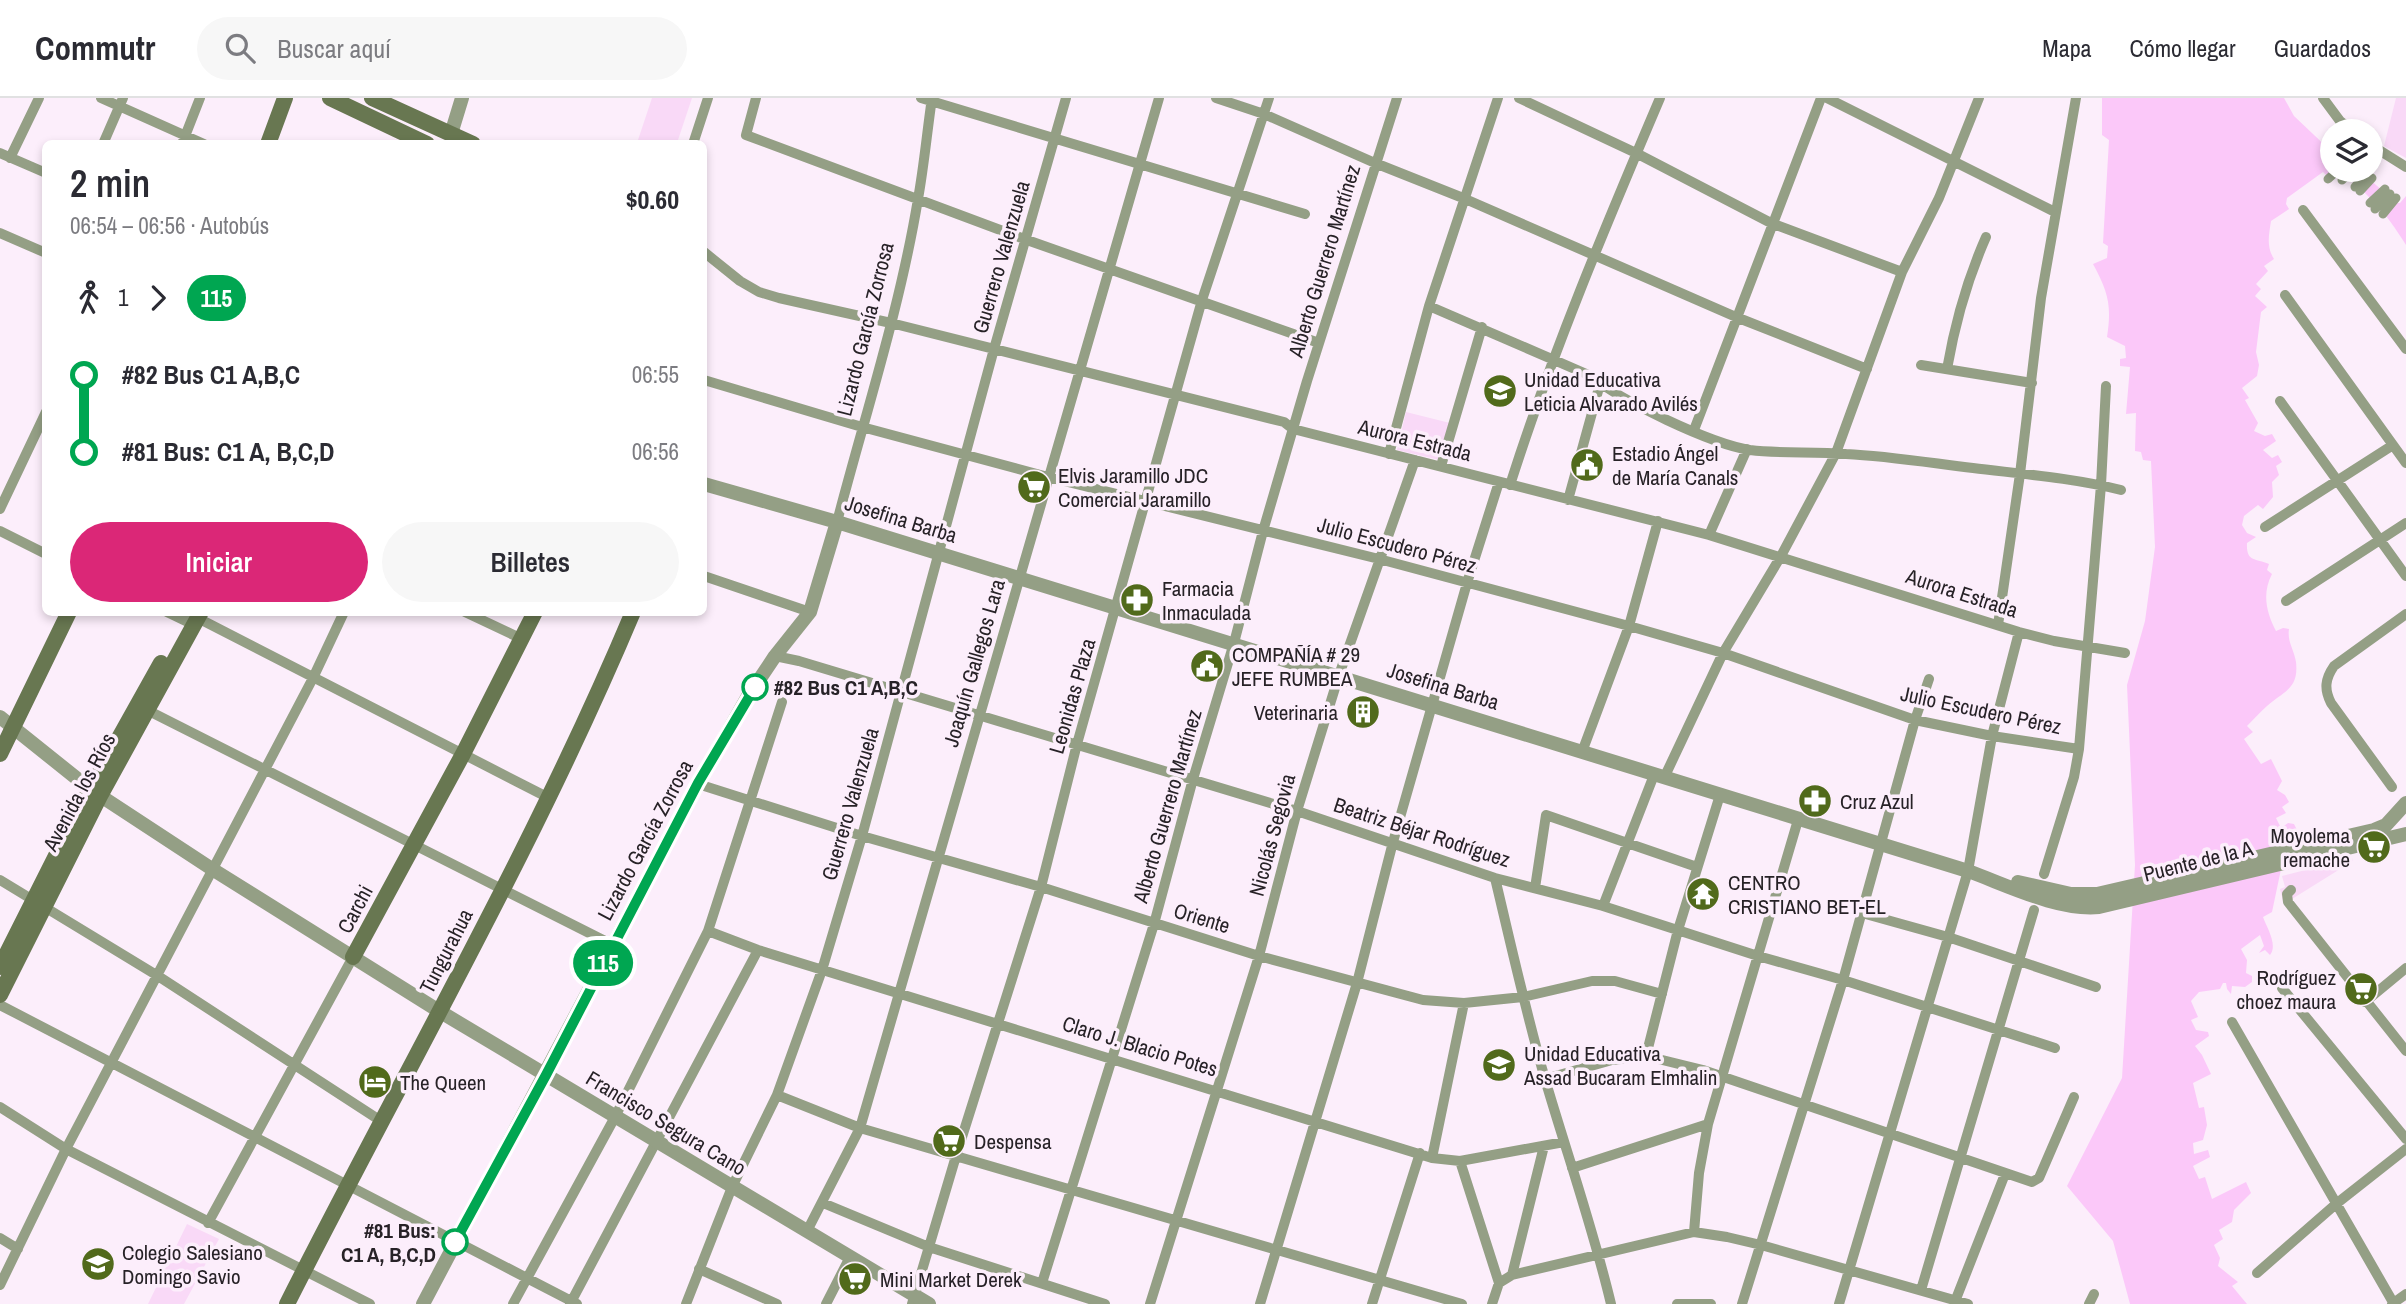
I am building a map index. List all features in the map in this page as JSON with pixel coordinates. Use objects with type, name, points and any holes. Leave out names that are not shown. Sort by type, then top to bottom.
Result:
[{"type":"main road","points":[[269,140],[285,98]]},
{"type":"main road","points":[[330,98],[419,140]]},
{"type":"main road","points":[[372,98],[449,139]]},
{"type":"main road","points":[[0,754],[5,724],[56,616]]},
{"type":"main road","points":[[5,724],[67,616]]},
{"type":"main road","name":"Carchi","points":[[353,957],[463,754],[533,616]]},
{"type":"main road","name":"Tungurahua","points":[[287,1304],[502,889],[607,674],[631,616]]},
{"type":"main road","name":"Avenida los Ríos","points":[[0,967],[38,903],[95,793],[193,617]]},
{"type":"main road","name":"Avenida los Ríos","points":[[0,995],[38,903]]},
{"type":"street","points":[[39,98],[5,156],[42,171]]},
{"type":"street","points":[[101,98],[122,102],[184,139],[200,98]]},
{"type":"street","points":[[449,139],[462,98]]},
{"type":"street","points":[[694,140],[708,98]]},
{"type":"street","points":[[755,98],[746,135],[1027,240],[1319,343]]},
{"type":"street","name":"Guerrero Valenzuela","points":[[686,1304],[732,1186],[777,1095],[822,970],[862,836],[994,349],[1066,98]]},
{"type":"street","name":"Joaquín Gallegos Lara","points":[[807,1231],[860,1128],[1159,98]]},
{"type":"street","points":[[1216,98],[1264,114],[1736,317],[1867,369]]},
{"type":"street","name":"Leonidas Plaza","points":[[913,1300],[1041,887],[1077,744],[1202,300],[1269,98]]},
{"type":"street","name":"Alberto Guerrero Martínez","points":[[1042,1283],[1154,924],[1293,429],[1374,163],[1397,98]]},
{"type":"street","points":[[1388,454],[1429,306],[1498,98]]},
{"type":"street","points":[[1519,98],[1636,153],[1771,223],[1902,272]]},
{"type":"street","points":[[1260,1304],[1357,983],[1393,842],[1467,583],[1594,254],[1660,98]]},
{"type":"street","points":[[1694,430],[1821,98]]},
{"type":"street","points":[[1827,98],[2055,212]]},
{"type":"street","points":[[1603,906],[1659,776],[1723,653],[1781,556],[1836,453],[1902,272],[1954,161],[1979,98]]},
{"type":"street","points":[[1998,625],[2032,383],[2041,298],[2076,98]]},
{"type":"street","points":[[2323,98],[2339,119]]},
{"type":"street","points":[[928,99],[1305,214]]},
{"type":"street","name":"Lizardo García Zorrosa","points":[[423,1304],[698,783],[747,698],[775,656],[810,612],[891,323],[918,200],[928,99]]},
{"type":"street","points":[[105,140],[122,102]]},
{"type":"street","points":[[2383,153],[2406,167]]},
{"type":"street","points":[[2357,189],[2363,182]]},
{"type":"street","points":[[2376,208],[2390,194]]},
{"type":"street","points":[[2303,210],[2406,349]]},
{"type":"street","points":[[1,235],[42,251]]},
{"type":"street","points":[[1947,369],[1955,323],[1986,237]]},
{"type":"street","name":"Aurora Estrada","points":[[707,254],[740,281],[759,292],[1284,422],[1293,429],[1709,535],[2019,632],[2125,653]]},
{"type":"street","points":[[2285,295],[2406,463]]},
{"type":"street","points":[[1429,306],[1591,376],[1643,408],[1720,442],[1747,449],[1783,453],[1836,453],[2020,474],[2121,490]]},
{"type":"street","points":[[1441,466],[1482,327]]},
{"type":"street","points":[[1921,365],[2032,383]]},
{"type":"street","name":"Julio Escudero Pérez","points":[[707,381],[965,455],[1379,559],[1629,626],[1723,653],[1915,720],[1992,736],[2079,749]]},
{"type":"street","points":[[1568,500],[1600,384]]},
{"type":"street","points":[[2044,874],[2074,777],[2079,749],[2101,485],[2106,386]]},
{"type":"street","points":[[2280,401],[2406,576]]},
{"type":"street","points":[[0,509],[42,420]]},
{"type":"street","points":[[2265,527],[2393,445]]},
{"type":"street","points":[[1709,535],[1747,449]]},
{"type":"street","name":"Nicolás Segovia","points":[[1150,1304],[1259,956],[1297,811],[1339,676],[1415,460]]},
{"type":"street","name":"Josefina Barba","points":[[707,485],[1234,643],[1968,871],[2038,897],[2087,908],[2098,900]]},
{"type":"street","points":[[1583,752],[1629,626],[1658,521]]},
{"type":"street","points":[[2286,601],[2406,523]]},
{"type":"street","points":[[0,531],[42,552]]},
{"type":"street","points":[[707,577],[810,612]]},
{"type":"street","points":[[2392,787],[2331,703],[2326,691],[2327,676],[2334,666],[2406,614]]},
{"type":"street","points":[[0,1285],[66,1149],[313,678],[342,616]]},
{"type":"street","points":[[473,616],[522,639]]},
{"type":"street","points":[[193,617],[547,797]]},
{"type":"street","points":[[1839,1304],[1968,871],[1992,736],[2019,632]]},
{"type":"street","name":"Beatriz Béjar Rodríguez","points":[[775,656],[1193,779],[1393,842],[1496,878],[1603,906],[2055,1048]]},
{"type":"street","points":[[1742,1304],[1843,980],[1915,720],[1930,679]]},
{"type":"street","points":[[513,1304],[615,1117],[708,931],[782,702]]},
{"type":"street","points":[[142,708],[613,945]]},
{"type":"street","name":"Francisco Segura Cano","points":[[5,724],[95,793],[439,1012],[807,1231],[913,1300],[929,1304]]},
{"type":"street","name":"Oriente","points":[[698,783],[862,836],[1041,887],[1259,956],[1423,1000],[1464,1003],[1523,997],[1592,981],[1615,981],[1662,994]]},
{"type":"street","points":[[1646,1056],[1678,930],[1720,795]]},
{"type":"street","points":[[2306,850],[2380,828],[2392,820],[2406,803]]},
{"type":"street","points":[[1535,888],[1546,815],[1697,867]]},
{"type":"street","points":[[1694,1232],[1699,1173],[1708,1124],[1798,820]]},
{"type":"street","points":[[2306,850],[2406,834]]},
{"type":"street","name":"Puente de la A","points":[[2098,900],[2306,850]]},
{"type":"street","points":[[1496,878],[1545,1079],[1599,1254],[1611,1304]]},
{"type":"street","points":[[0,880],[158,975],[381,1121]]},
{"type":"street","points":[[2291,890],[2287,894],[2287,900],[2406,1051]]},
{"type":"street","points":[[1921,1290],[2034,910]]},
{"type":"street","points":[[1862,912],[2096,986]]},
{"type":"street","name":"Claro J. Blacio Potes","points":[[708,931],[758,950],[1432,1158],[1460,1161],[1564,1142]]},
{"type":"street","points":[[0,1005],[573,1303],[758,950]]},
{"type":"street","name":"Carchi","points":[[208,1223],[353,957]]},
{"type":"street","points":[[2365,1002],[2406,968]]},
{"type":"street","points":[[2282,988],[2406,1139]]},
{"type":"street","points":[[1432,1158],[1464,1003]]},
{"type":"street","points":[[2232,1022],[2393,1304],[2406,1294]]},
{"type":"street","points":[[1545,1079],[1612,1060],[1646,1056],[1723,1077],[2032,1182],[2039,1178],[2074,1097]]},
{"type":"street","points":[[777,1095],[860,1128],[1462,1304]]},
{"type":"street","points":[[0,1107],[66,1149],[370,1304]]},
{"type":"street","points":[[1572,1168],[1708,1124]]},
{"type":"street","points":[[1512,1275],[1544,1146]]},
{"type":"street","points":[[2258,1273],[2336,1204],[2406,1149]]},
{"type":"street","points":[[1372,1304],[1420,1153]]},
{"type":"street","points":[[1460,1161],[1499,1283],[1492,1304]]},
{"type":"street","points":[[1955,1302],[2005,1174]]},
{"type":"street","points":[[823,1203],[929,1247],[1100,1303]]},
{"type":"street","points":[[1499,1283],[1512,1275],[1694,1232],[1761,1245],[1968,1304]]},
{"type":"street","points":[[0,1238],[18,1249]]},
{"type":"street","points":[[826,1304],[849,1257]]},
{"type":"street","points":[[699,1269],[777,1304]]},
{"type":"street","points":[[1677,1304],[1711,1304]]},
{"type":"shaded area","points":[[652,98],[692,98],[678,140],[638,140]]},
{"type":"shaded area","points":[[2102,98],[2284,98],[2294,116],[2320,141],[2320,174],[2287,198],[2289,209],[2271,221],[2269,245],[2274,259],[2264,266],[2268,271],[2256,284],[2261,289],[2255,296],[2267,307],[2261,312],[2256,352],[2259,365],[2257,376],[2242,388],[2249,398],[2245,400],[2258,423],[2254,431],[2265,436],[2272,434],[2276,441],[2263,450],[2272,458],[2278,455],[2282,462],[2276,466],[2279,475],[2272,482],[2273,497],[2263,509],[2258,505],[2244,516],[2242,525],[2247,533],[2256,537],[2247,543],[2250,556],[2269,564],[2267,570],[2272,574],[2266,595],[2268,610],[2276,631],[2289,629],[2296,662],[2293,684],[2247,726],[2253,732],[2244,739],[2261,764],[2271,759],[2282,781],[2277,790],[2285,795],[2289,802],[2282,807],[2286,813],[2276,818],[2281,828],[2288,823],[2294,824],[2297,830],[2288,836],[2272,912],[2263,917],[2273,946],[2270,955],[2265,950],[2259,953],[2264,946],[2260,935],[2241,949],[2247,960],[2246,973],[2252,976],[2252,982],[2245,987],[2232,986],[2231,994],[2226,983],[2223,983],[2220,989],[2199,992],[2191,1001],[2198,1017],[2191,1020],[2196,1030],[2208,1032],[2209,1036],[2195,1046],[2211,1074],[2193,1083],[2199,1108],[2204,1107],[2207,1125],[2203,1140],[2193,1143],[2194,1154],[2208,1150],[2210,1157],[2193,1166],[2199,1179],[2205,1177],[2212,1199],[2246,1182],[2251,1193],[2234,1210],[2232,1222],[2219,1230],[2223,1239],[2214,1245],[2220,1258],[2218,1266],[2238,1282],[2232,1286],[2247,1304],[2130,1304],[2113,1241],[2067,1186],[2122,1078],[2135,865],[2127,685],[2145,621],[2155,547],[2151,461],[2143,460],[2141,452],[2135,451],[2136,413],[2126,414],[2130,367],[2120,366],[2120,359],[2126,358],[2125,346],[2107,337],[2108,299],[2093,264],[2107,258],[2108,246],[2103,243],[2109,140],[2102,135]]},
{"type":"shaded area","points":[[2396,98],[2406,98],[2406,158],[2384,146]]},
{"type":"shaded area","points":[[2353,182],[2372,182],[2396,203],[2400,203],[2406,196],[2406,245],[2391,223]]},
{"type":"shaded area","points":[[1406,412],[1450,423],[1440,460],[1397,450]]},
{"type":"shaded area","points":[[2352,858],[2353,861],[2284,904],[2280,889],[2285,887],[2282,876]]},
{"type":"shaded area","points":[[187,1224],[219,1239],[184,1304],[148,1304]]},
{"type":"bus line","name":"115","points":[[455,1242],[546,1075],[698,783],[755,687]]},
{"type":"place","name":"Unidad Educativa Leticia Alvarado Avilés","points":[[1500,391]]},
{"type":"place","name":"Estadio Ángel de María Canals","points":[[1587,465]]},
{"type":"place","name":"Elvis Jaramillo JDC Comercial Jaramillo","points":[[1034,487]]},
{"type":"place","name":"Farmacia Inmaculada","points":[[1137,600]]},
{"type":"place","name":"COMPAÑÍA # 29 JEFE RUMBEA","points":[[1207,666]]},
{"type":"place","name":"#82 Bus C1 A,B,C","points":[[755,687]]},
{"type":"place","name":"Veterinaria","points":[[1363,712]]},
{"type":"place","name":"Cruz Azul","points":[[1815,801]]},
{"type":"place","name":"Moyolema remache","points":[[2374,847]]},
{"type":"place","name":"CENTRO CRISTIANO BET-EL","points":[[1703,894]]},
{"type":"place","name":"Rodríguez choez maura","points":[[2361,989]]},
{"type":"place","name":"Unidad Educativa Assad Bucaram Elmhalin","points":[[1499,1065]]},
{"type":"place","name":"The Queen","points":[[375,1082]]},
{"type":"place","name":"Despensa","points":[[949,1141]]},
{"type":"place","name":"#81 Bus: C1 A, B,C,D","points":[[455,1242]]},
{"type":"place","name":"Colegio Salesiano Domingo Savio","points":[[98,1264]]},
{"type":"place","name":"Mini Market Derek","points":[[855,1279]]}]
